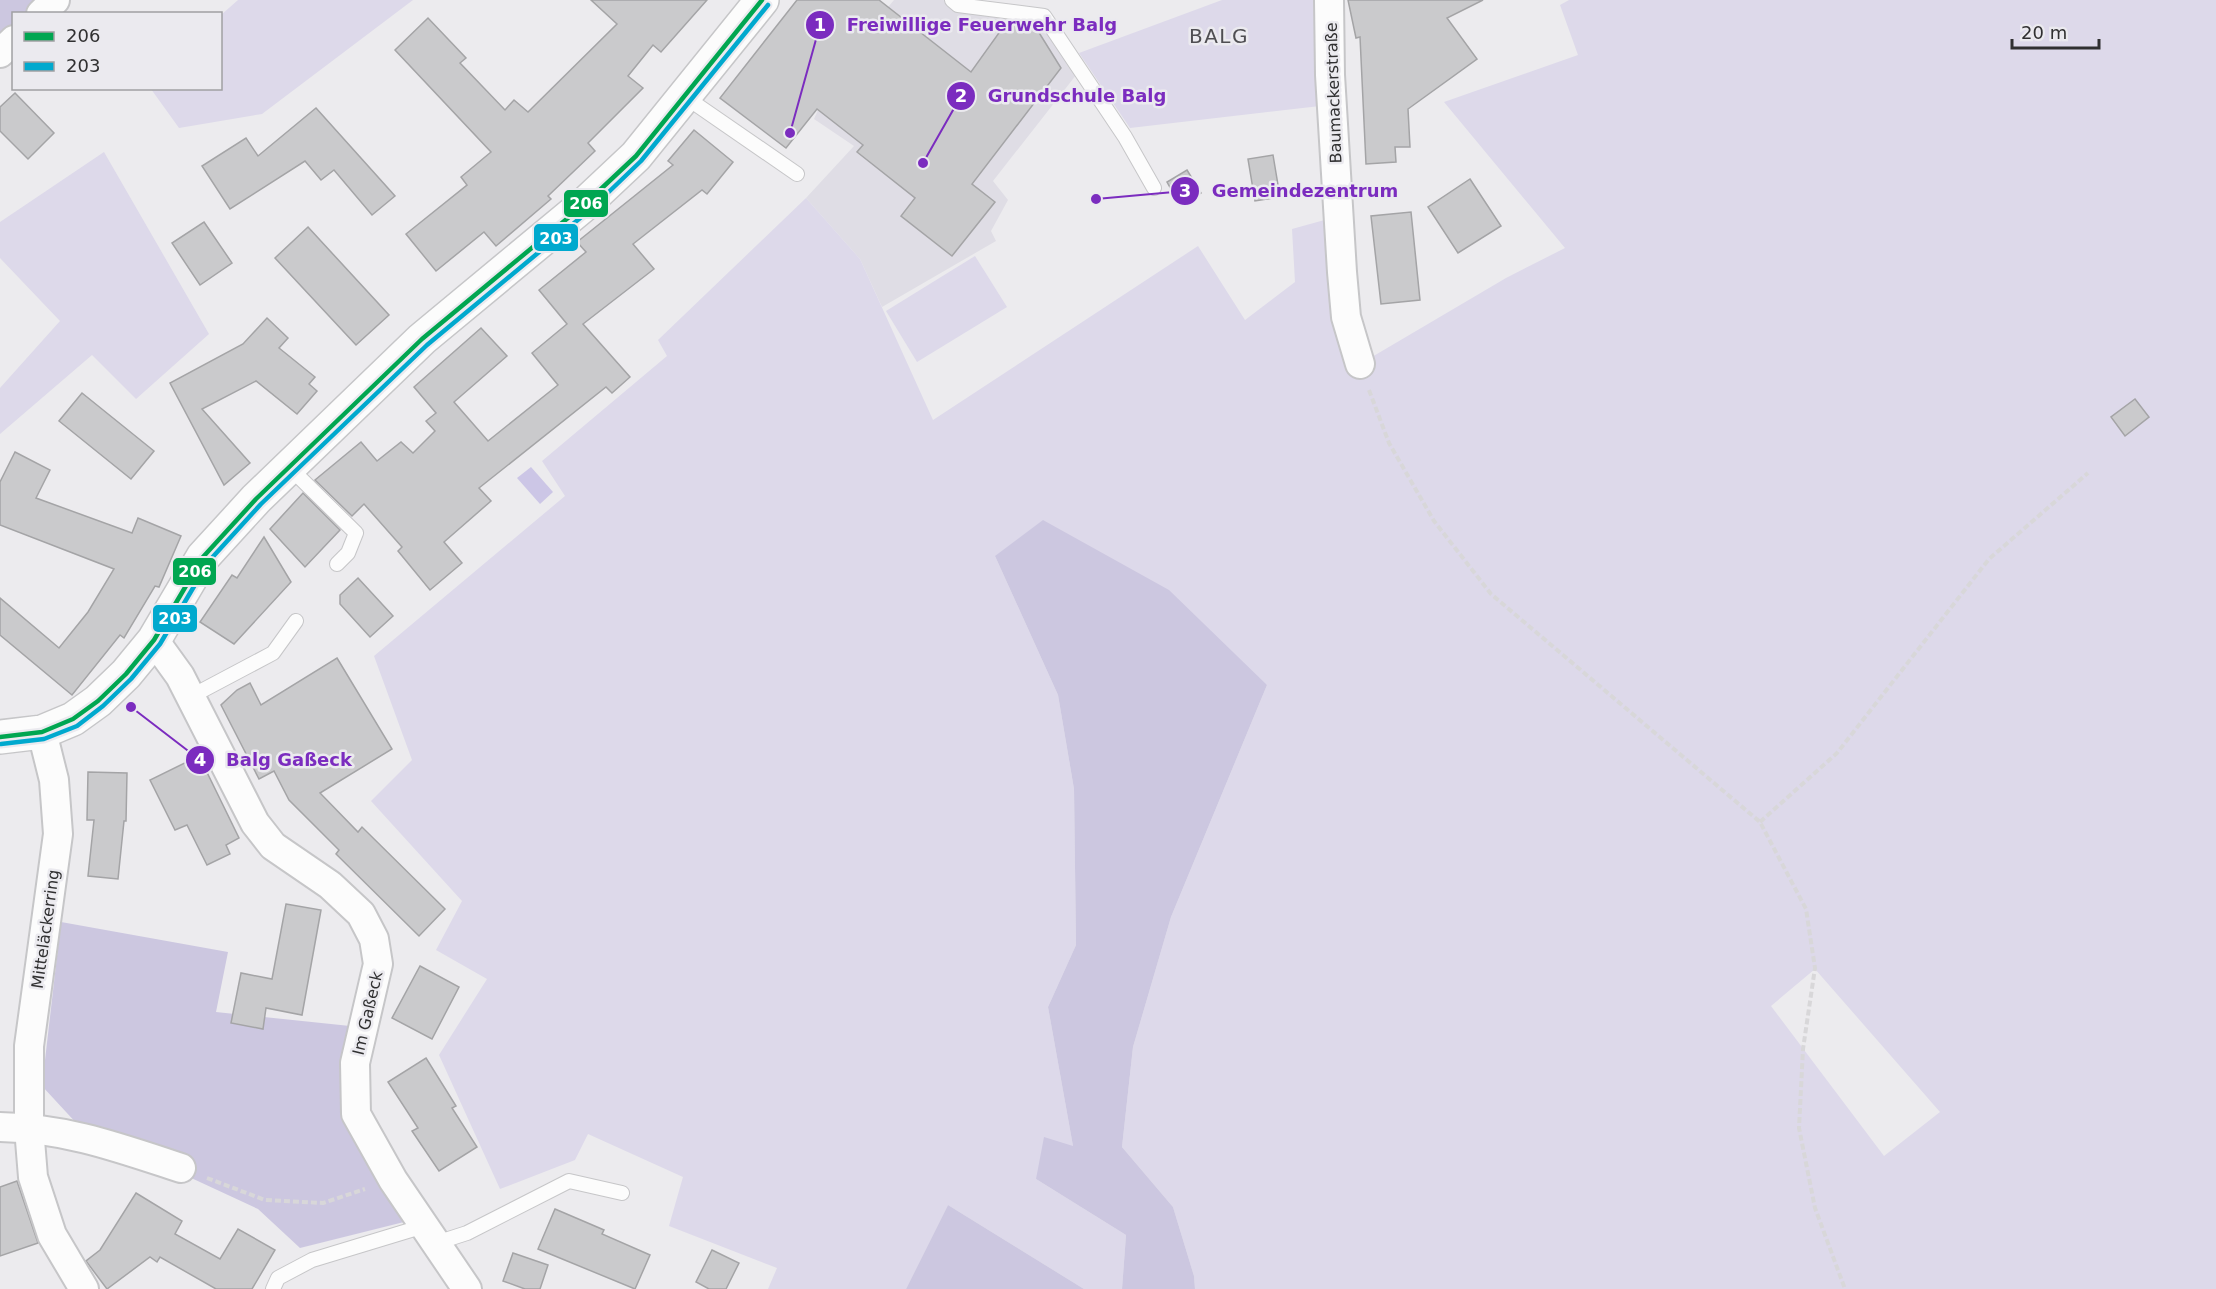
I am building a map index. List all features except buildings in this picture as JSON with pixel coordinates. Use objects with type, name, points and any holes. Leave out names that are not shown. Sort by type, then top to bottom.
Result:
[{"type":"street","points":[[43,12],[55,0]]},
{"type":"street","points":[[0,737],[42,732],[73,719],[98,701],[126,674],[154,640],[204,557],[287,466],[422,339],[586,203],[636,156],[762,0]]},
{"type":"street","name":"Baumackerstraße","points":[[1329,0],[1330,75],[1342,272],[1346,316],[1360,364]]},
{"type":"street","points":[[0,53],[12,42]]},
{"type":"street","name":"Im Gaßeck","points":[[154,640],[180,676],[255,823],[273,846],[330,885],[361,914],[374,939],[378,964],[355,1063],[356,1114],[393,1180],[467,1289]]},
{"type":"street","name":"Mitteläckerring","points":[[42,732],[54,780],[58,834],[29,1046],[29,1128],[33,1177],[52,1235],[84,1289]]},
{"type":"street","points":[[0,1127],[72,1133],[182,1168]]},
{"type":"lane","points":[[952,0],[958,5],[1044,16],[1125,137],[1154,188]]},
{"type":"lane","points":[[684,96],[797,174]]},
{"type":"lane","points":[[287,466],[356,533],[348,553],[337,564]]},
{"type":"lane","points":[[190,696],[273,653],[296,621]]},
{"type":"lane","points":[[273,1289],[278,1278],[312,1260],[430,1234],[467,1233],[569,1181],[621,1193]]},
{"type":"path","points":[[1360,364],[1389,443],[1411,482],[1434,521],[1491,594],[1760,822],[1806,909],[1815,968],[1803,1049],[1798,1128],[1815,1208],[1845,1289]]},
{"type":"path","points":[[1760,822],[1838,753],[1989,559],[2088,473]]},
{"type":"path","points":[[182,1168],[265,1200],[323,1203],[393,1180]]},
{"type":"shaded area","points":[[0,0],[55,0],[42,12],[12,12],[12,41],[0,53]]},
{"type":"shaded area","points":[[238,0],[413,0],[262,114],[179,128],[152,90],[222,90],[222,14]]},
{"type":"shaded area","points":[[894,0],[943,0],[958,5],[1044,16],[1080,70],[993,181],[1008,200],[991,231],[996,241],[882,307],[860,259],[806,198],[854,146],[814,119],[836,69]]},
{"type":"shaded area","points":[[1222,0],[1321,0],[1320,106],[1130,128],[1079,53]]},
{"type":"shaded area","points":[[1569,0],[2216,0],[2216,1289],[1195,1289],[1194,1276],[1173,1207],[1122,1147],[1133,1047],[1171,917],[1267,685],[995,556],[1058,695],[1074,789],[1076,945],[1048,1007],[1073,1146],[1036,1179],[1126,1235],[1122,1289],[1084,1289],[948,1205],[906,1289],[768,1289],[777,1268],[669,1226],[683,1177],[588,1134],[575,1160],[500,1189],[439,1055],[487,979],[436,950],[462,901],[371,801],[412,760],[374,656],[565,496],[542,461],[667,356],[658,340],[806,198],[860,259],[933,420],[1198,246],[1245,320],[1295,282],[1292,229],[1339,216],[1360,364],[1506,278],[1565,248],[1444,102],[1578,55],[1560,5]],"holes":[[[1815,969],[1940,1112],[1884,1156],[1771,1006]]]},
{"type":"shaded area","points":[[104,152],[209,334],[136,399],[92,355],[0,434],[0,388],[60,321],[0,258],[0,222]]},
{"type":"shaded area","points":[[975,256],[1007,307],[917,362],[886,311]]},
{"type":"shaded area","points":[[531,467],[553,492],[540,504],[517,478]]},
{"type":"shaded area","points":[[1043,520],[1169,590],[1267,685],[1171,917],[1133,1047],[1122,1147],[1173,1207],[1194,1276],[1195,1289],[1122,1289],[1126,1235],[1036,1179],[1044,1137],[1073,1146],[1048,1007],[1076,945],[1074,789],[1058,695],[995,556]]},
{"type":"shaded area","points":[[61,922],[228,952],[216,1012],[350,1026],[343,1117],[404,1222],[300,1248],[258,1209],[79,1126],[42,1086]]},
{"type":"shaded area","points":[[948,1205],[1084,1289],[906,1289]]},
{"type":"transit line","name":"206","points":[[0,737],[42,732],[73,719],[98,701],[126,674],[154,640],[203,557],[256,499],[422,339],[586,203],[636,156],[762,0]]},
{"type":"transit line","name":"203","points":[[1,744],[44,739],[77,726],[103,706],[131,679],[160,644],[209,561],[261,504],[427,345],[591,209],[641,161],[768,5]]},
{"type":"place","name":"Freiwillige Feuerwehr Balg","points":[[790,133]]},
{"type":"place","name":"Grundschule Balg","points":[[923,163]]},
{"type":"place","name":"Gemeindezentrum","points":[[1096,199]]},
{"type":"place","name":"Balg Gaßeck","points":[[131,707]]},
{"type":"district","name":"BALG","points":[[1219,36]]}]
